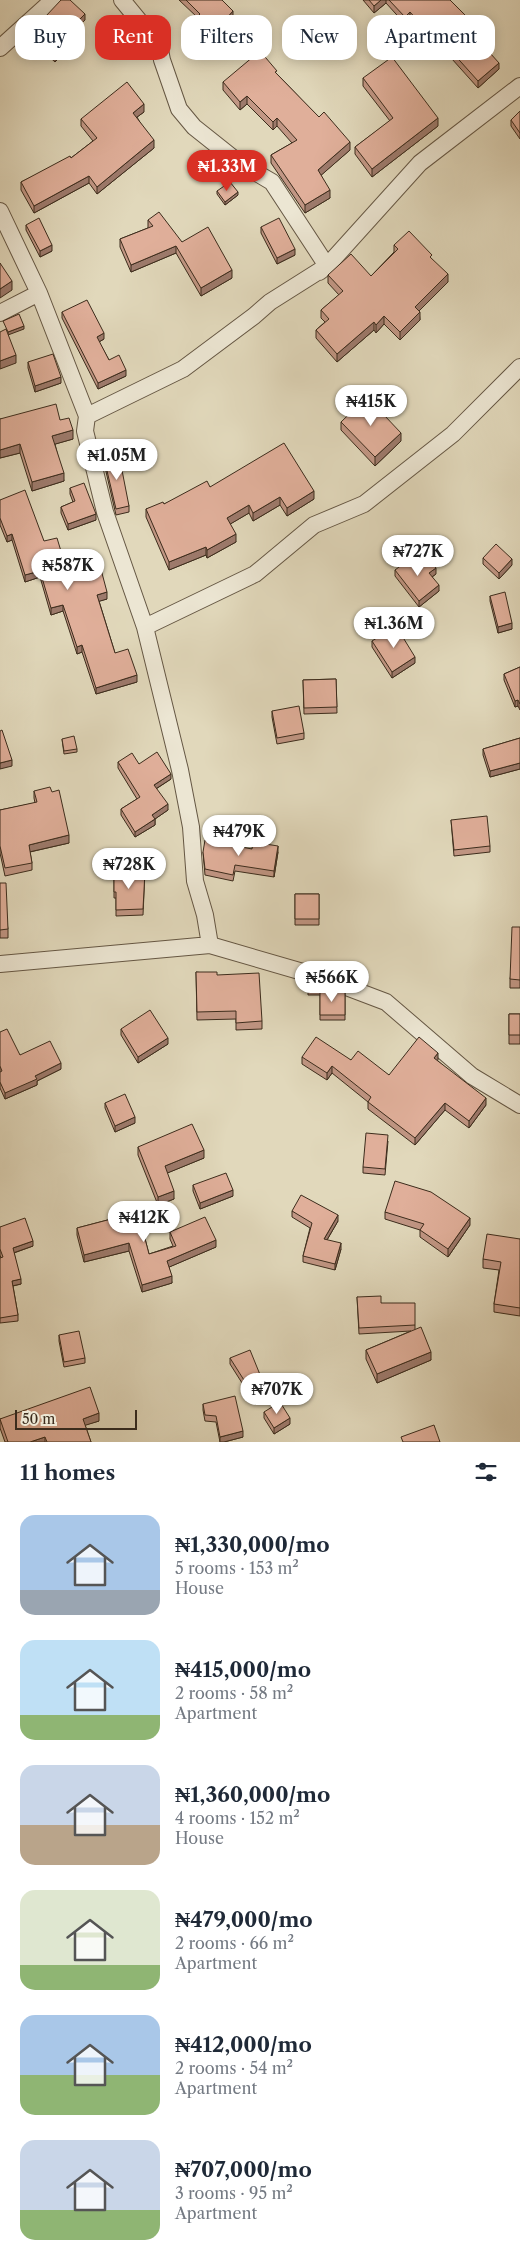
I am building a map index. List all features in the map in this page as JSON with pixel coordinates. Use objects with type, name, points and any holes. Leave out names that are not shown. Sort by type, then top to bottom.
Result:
[{"type":"street","points":[[0,48],[53,0]]},
{"type":"street","points":[[122,0],[159,45],[162,60],[179,108],[194,127],[238,162],[272,182],[327,266]]},
{"type":"street","points":[[87,416],[183,369],[270,302],[327,266],[420,163],[520,86]]},
{"type":"street","points":[[0,211],[39,293],[87,416],[85,431],[105,512],[145,627],[191,827],[195,881],[205,915],[210,945]]},
{"type":"street","points":[[0,313],[39,293]]},
{"type":"street","points":[[145,627],[255,574],[314,525],[364,504],[452,434],[520,367]]},
{"type":"street","points":[[0,964],[210,945],[320,977],[386,1002],[472,1076],[520,1104]]},
{"type":"building","points":[[61,0],[70,0],[85,14],[84,15],[47,15]]},
{"type":"building","points":[[186,0],[222,0],[233,11],[229,15],[200,14]]},
{"type":"building","points":[[369,0],[381,0],[374,6]]},
{"type":"building","points":[[389,0],[450,0],[465,15],[413,15],[410,12],[407,15],[403,15]]},
{"type":"building","points":[[495,59],[499,63],[478,81],[459,60]]},
{"type":"building","points":[[249,60],[268,60],[277,71],[275,72],[319,117],[324,112],[350,142],[318,170],[330,190],[305,205],[271,155],[297,140],[277,118],[273,122],[247,96],[240,102],[223,82]]},
{"type":"building","points":[[388,60],[394,60],[438,118],[372,169],[355,147],[393,118],[363,78]]},
{"type":"building","points":[[127,82],[144,104],[133,113],[154,140],[97,187],[89,176],[34,206],[21,182],[70,156],[71,158],[97,138],[81,119]]},
{"type":"building","points":[[520,111],[520,133],[511,120]]},
{"type":"building","points":[[230,182],[238,192],[225,202],[217,191]]},
{"type":"building","points":[[159,212],[182,242],[208,227],[232,270],[201,288],[176,246],[131,265],[120,239],[153,226],[148,220]]},
{"type":"building","points":[[39,218],[52,245],[40,251],[26,225]]},
{"type":"building","points":[[279,218],[295,249],[277,258],[261,227]]},
{"type":"building","points":[[409,231],[432,255],[430,257],[448,274],[415,307],[420,312],[400,332],[384,316],[376,325],[374,322],[337,354],[316,330],[329,319],[321,310],[343,291],[328,275],[351,254],[371,276],[398,249],[394,245]]},
{"type":"building","points":[[0,263],[12,281],[0,289]]},
{"type":"building","points":[[87,300],[104,333],[97,337],[109,360],[119,355],[126,370],[98,383],[62,312]]},
{"type":"building","points":[[19,314],[24,326],[8,332],[3,321]]},
{"type":"building","points":[[6,329],[16,355],[0,361],[0,332]]},
{"type":"building","points":[[53,354],[61,377],[35,386],[28,362]]},
{"type":"building","points":[[367,397],[401,433],[375,457],[341,422]]},
{"type":"building","points":[[56,404],[60,420],[69,418],[73,430],[52,436],[64,473],[32,482],[20,444],[0,450],[0,419]]},
{"type":"building","points":[[284,443],[314,491],[287,508],[280,497],[253,513],[249,505],[227,518],[236,534],[207,550],[206,547],[169,562],[146,509],[163,502],[164,504],[207,481],[210,487]]},
{"type":"building","points":[[119,455],[129,506],[116,509],[104,458]]},
{"type":"building","points":[[84,483],[96,514],[68,524],[61,507],[75,501],[70,488]]},
{"type":"building","points":[[25,490],[44,541],[57,538],[67,571],[99,562],[107,592],[97,595],[115,653],[128,649],[137,675],[96,688],[82,645],[77,647],[63,605],[51,608],[40,571],[25,575],[12,534],[7,536],[0,518],[0,500]]},
{"type":"building","points":[[496,544],[512,559],[499,573],[483,558]]},
{"type":"building","points":[[415,555],[422,563],[428,558],[436,568],[429,573],[439,585],[419,601],[395,570]]},
{"type":"building","points":[[505,592],[512,623],[498,627],[490,596]]},
{"type":"building","points":[[396,626],[415,657],[392,672],[372,641]]},
{"type":"building","points":[[520,667],[520,704],[518,700],[515,701],[504,674]]},
{"type":"building","points":[[336,679],[337,707],[304,708],[303,680]]},
{"type":"building","points":[[299,706],[304,733],[277,738],[272,711]]},
{"type":"building","points":[[2,730],[12,760],[0,763],[0,731]]},
{"type":"building","points":[[74,736],[77,749],[64,751],[62,739]]},
{"type":"building","points":[[520,738],[520,763],[490,771],[483,749]]},
{"type":"building","points":[[157,752],[171,774],[154,785],[168,804],[152,815],[155,819],[135,832],[121,809],[140,797],[118,762],[132,753],[139,764]]},
{"type":"building","points":[[50,787],[52,792],[59,790],[69,835],[29,845],[32,863],[5,868],[0,846],[0,810],[37,802],[34,791]]},
{"type":"building","points":[[487,816],[490,846],[454,850],[451,820]]},
{"type":"building","points":[[205,840],[252,849],[253,842],[278,846],[274,871],[235,865],[233,875],[205,869],[203,852]]},
{"type":"building","points":[[145,871],[143,909],[116,910],[114,872]]},
{"type":"building","points":[[0,883],[6,883],[8,929],[0,930]]},
{"type":"building","points":[[295,894],[319,894],[319,919],[295,919]]},
{"type":"building","points":[[512,927],[520,927],[520,980],[510,979]]},
{"type":"building","points":[[196,972],[217,972],[217,975],[259,973],[262,1021],[236,1023],[236,1011],[197,1012]]},
{"type":"building","points":[[308,981],[321,985],[320,992],[308,992]]},
{"type":"building","points":[[320,990],[345,991],[345,1015],[320,1015]]},
{"type":"building","points":[[150,1010],[168,1038],[138,1057],[121,1029]]},
{"type":"building","points":[[509,1014],[520,1014],[520,1035],[509,1035]]},
{"type":"building","points":[[7,1029],[20,1055],[50,1041],[61,1063],[35,1076],[37,1079],[5,1093],[0,1082],[0,1072],[2,1071],[0,1066],[0,1032]]},
{"type":"building","points":[[316,1037],[351,1060],[358,1051],[389,1075],[419,1037],[438,1053],[434,1058],[486,1098],[469,1121],[445,1103],[415,1138],[368,1102],[371,1097],[332,1066],[327,1073],[302,1057]]},
{"type":"building","points":[[125,1094],[135,1117],[115,1126],[105,1103]]},
{"type":"building","points":[[192,1124],[204,1150],[165,1166],[174,1191],[158,1197],[138,1147]]},
{"type":"building","points":[[366,1133],[388,1135],[385,1169],[363,1167]]},
{"type":"building","points":[[226,1173],[233,1190],[200,1203],[193,1185]]},
{"type":"building","points":[[395,1181],[431,1192],[470,1218],[448,1249],[420,1230],[424,1224],[385,1212]]},
{"type":"building","points":[[301,1195],[338,1215],[324,1239],[341,1243],[335,1264],[303,1256],[312,1223],[292,1211]]},
{"type":"building","points":[[138,1212],[149,1254],[176,1246],[170,1232],[205,1217],[216,1240],[167,1261],[172,1276],[142,1285],[129,1243],[84,1255],[77,1228]]},
{"type":"building","points":[[25,1218],[33,1241],[13,1248],[21,1279],[12,1281],[18,1315],[0,1318],[0,1258],[3,1257],[0,1249],[0,1227]]},
{"type":"building","points":[[487,1234],[520,1239],[520,1308],[494,1304],[501,1262],[483,1259]]},
{"type":"building","points":[[381,1296],[381,1303],[415,1303],[415,1325],[359,1328],[357,1297]]},
{"type":"building","points":[[421,1327],[431,1352],[377,1374],[366,1350]]},
{"type":"building","points":[[79,1331],[85,1358],[64,1362],[59,1335]]},
{"type":"building","points":[[250,1350],[263,1382],[249,1388],[230,1358]]},
{"type":"building","points":[[90,1387],[99,1413],[83,1419],[91,1442],[47,1442],[45,1437],[30,1442],[8,1442],[0,1419]]},
{"type":"building","points":[[235,1396],[243,1431],[220,1437],[216,1416],[205,1415],[203,1404]]},
{"type":"building","points":[[280,1402],[290,1418],[274,1428],[264,1412]]},
{"type":"building","points":[[434,1425],[440,1442],[403,1442],[401,1437]]}]
